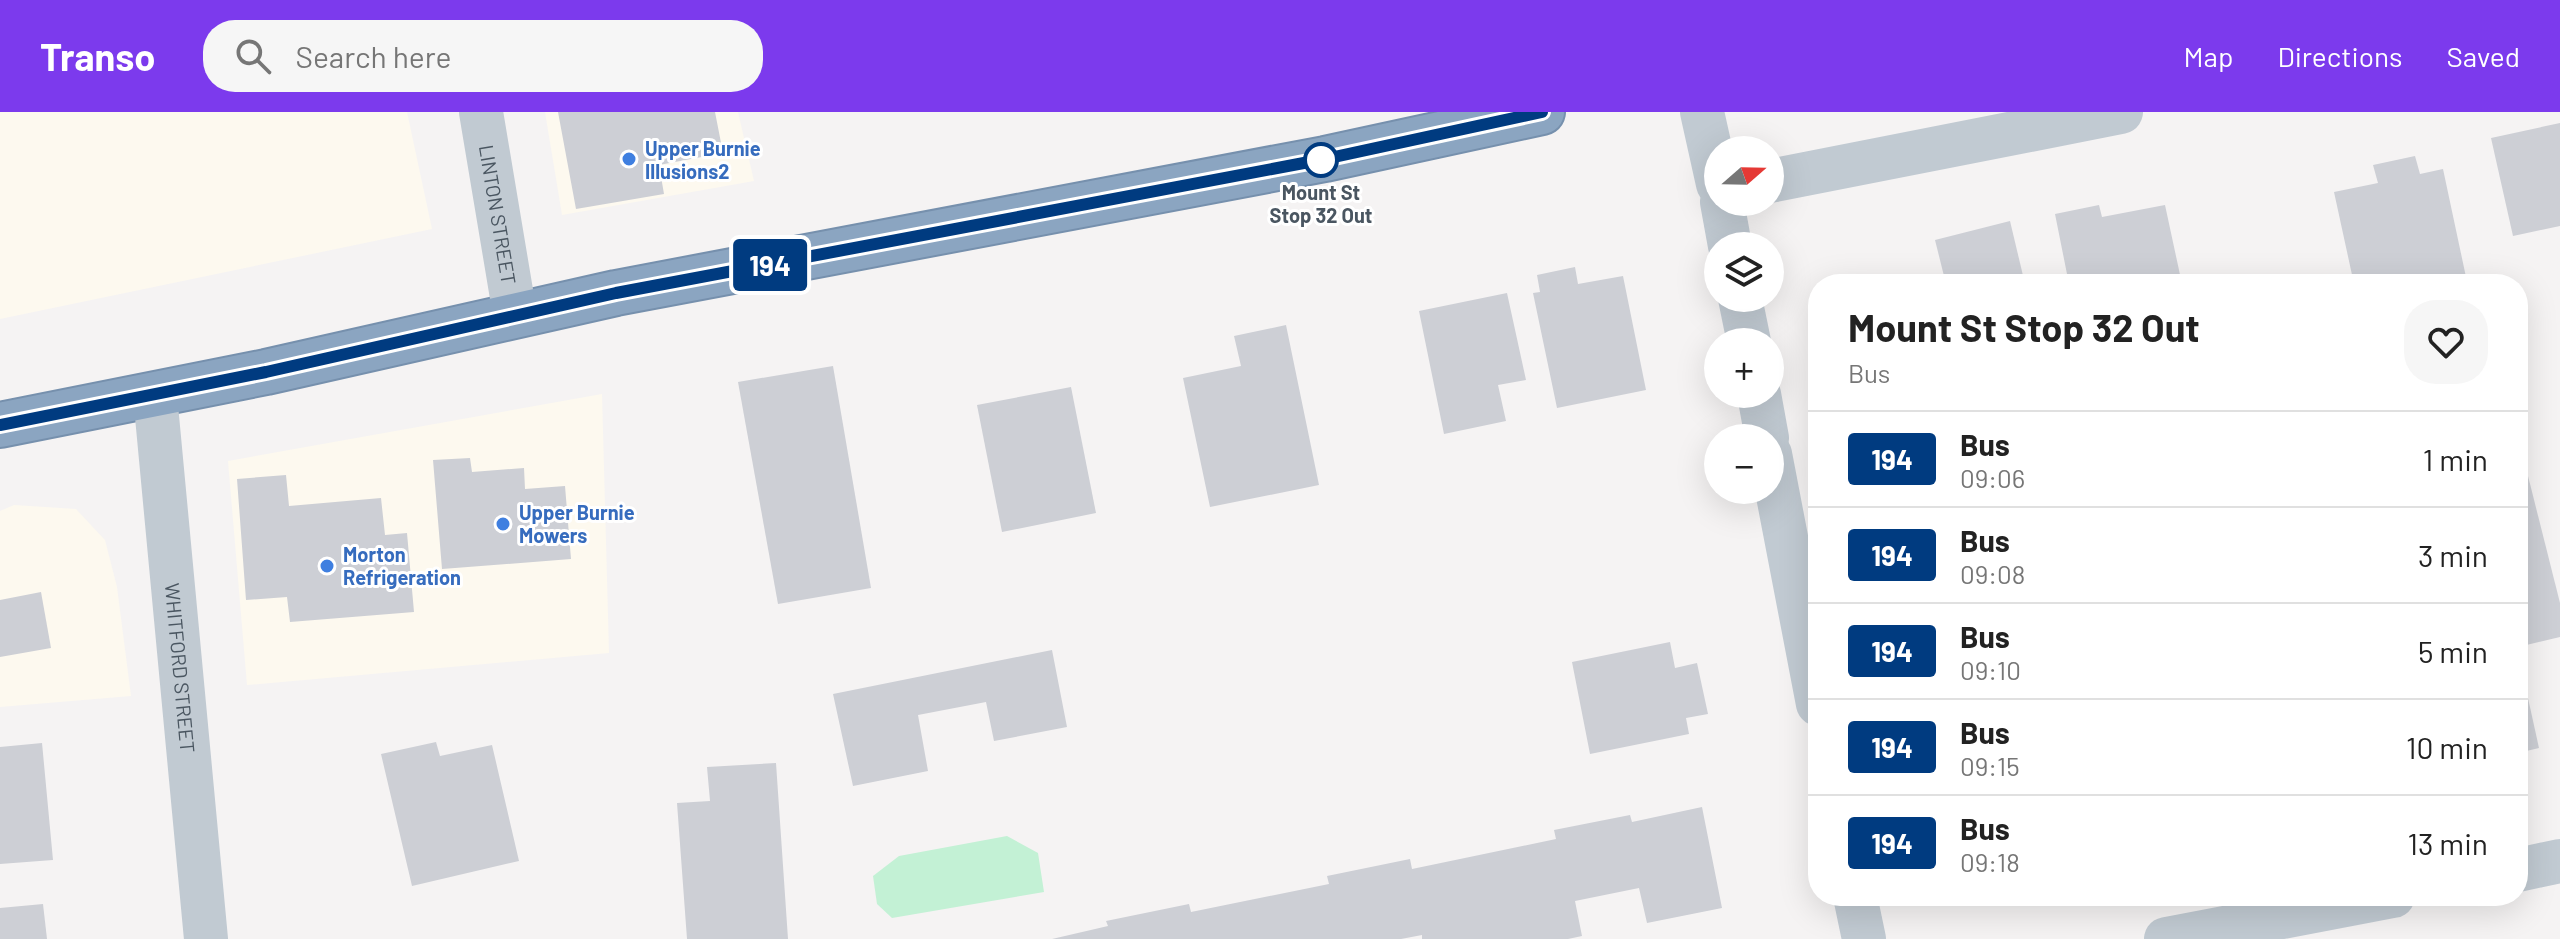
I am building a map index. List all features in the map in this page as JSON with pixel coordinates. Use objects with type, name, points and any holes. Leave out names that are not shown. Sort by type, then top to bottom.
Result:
[{"type":"highway","points":[[0,425],[155,395],[616,293],[1325,159],[1542,112]]},
{"type":"street","name":"LINTON STREET","points":[[481,112],[515,315]]},
{"type":"street","points":[[1702,112],[1707,136]]},
{"type":"street","points":[[1784,178],[2121,112]]},
{"type":"street","name":"WHITFORD STREET","points":[[155,395],[206,939]]},
{"type":"street","points":[[1780,504],[1808,652]]},
{"type":"street","points":[[2528,868],[2560,861]]},
{"type":"street","points":[[1857,906],[1864,939]]},
{"type":"street","points":[[2166,939],[2365,913]]},
{"type":"shaded area","points":[[0,112],[407,112],[432,229],[0,319]]},
{"type":"shaded area","name":"Upper Burnie Illusions2","points":[[545,112],[738,112],[754,181],[562,215]]},
{"type":"shaded area","points":[[602,394],[609,653],[247,685],[228,461]]},
{"type":"shaded area","points":[[14,505],[76,509],[105,540],[117,587],[131,696],[0,707],[0,511]]},
{"type":"green space","points":[[1007,836],[1038,853],[1044,892],[892,918],[877,904],[873,876],[899,856]]},
{"type":"building","name":"Upper Burnie Illusions2","points":[[558,112],[715,112],[723,153],[659,165],[664,194],[576,209]]},
{"type":"building","points":[[2560,123],[2560,226],[2513,236],[2491,138]]},
{"type":"building","points":[[2415,156],[2420,174],[2443,169],[2465,274],[2352,274],[2334,192],[2378,183],[2373,165]]},
{"type":"building","points":[[2099,205],[2102,217],[2165,205],[2180,274],[2067,274],[2055,214]]},
{"type":"building","points":[[2010,221],[2023,274],[1944,274],[1935,240]]},
{"type":"building","points":[[1575,267],[1578,284],[1623,276],[1646,390],[1557,408],[1533,293],[1540,292],[1537,275]]},
{"type":"building","points":[[1507,293],[1526,380],[1498,385],[1506,421],[1444,434],[1419,311]]},
{"type":"building","points":[[1286,325],[1319,485],[1210,507],[1183,378],[1241,366],[1234,336]]},
{"type":"building","points":[[833,366],[871,588],[778,604],[738,382]]},
{"type":"building","points":[[1071,387],[1096,513],[1002,532],[977,405]]},
{"type":"building","name":"Upper Burnie Mowers","points":[[470,458],[472,472],[524,468],[525,489],[565,486],[571,559],[442,569],[433,460]]},
{"type":"building","name":"Morton Refrigeration","points":[[286,475],[289,506],[381,498],[385,535],[407,533],[414,612],[290,622],[287,597],[246,600],[237,479]]},
{"type":"building","points":[[2528,476],[2560,603],[2560,637],[2528,645]]},
{"type":"building","points":[[41,592],[51,648],[0,657],[0,600]]},
{"type":"building","points":[[1670,642],[1675,668],[1697,663],[1708,714],[1686,718],[1689,734],[1590,754],[1572,662]]},
{"type":"building","points":[[1052,650],[1067,727],[994,741],[986,702],[918,715],[928,771],[853,786],[833,694]]},
{"type":"building","points":[[2528,698],[2539,748],[2528,751]]},
{"type":"building","points":[[436,742],[440,756],[492,745],[519,861],[412,886],[381,754]]},
{"type":"building","points":[[42,743],[53,860],[0,864],[0,747]]},
{"type":"building","points":[[776,763],[788,939],[687,939],[677,803],[710,801],[707,767]]},
{"type":"building","points":[[1702,807],[1722,908],[1647,923],[1639,888],[1575,901],[1582,936],[1568,939],[1422,939],[1422,935],[1401,939],[1052,939],[1108,926],[1106,921],[1189,904],[1191,912],[1329,884],[1327,876],[1410,859],[1412,869],[1556,839],[1554,830],[1630,815],[1632,822]]},
{"type":"building","points":[[43,904],[47,939],[0,939],[0,908]]},
{"type":"bus line","name":"194","points":[[0,425],[266,372],[616,293],[1325,159],[1542,112]]},
{"type":"place","name":"Upper Burnie Illusions2","points":[[629,159]]},
{"type":"place","name":"Mount St Stop 32 Out","points":[[1321,160]]},
{"type":"place","name":"Upper Burnie Mowers","points":[[503,524]]},
{"type":"place","name":"Morton Refrigeration","points":[[327,566]]}]
